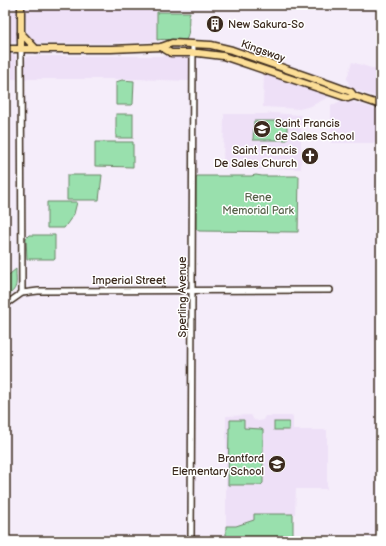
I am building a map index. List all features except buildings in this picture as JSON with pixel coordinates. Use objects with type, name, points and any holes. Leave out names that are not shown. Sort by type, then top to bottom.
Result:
[{"type":"main road","points":[[21,5],[21,49]]},
{"type":"main road","points":[[21,33],[36,49]]},
{"type":"main road","name":"Kingsway","points":[[5,49],[161,48],[172,43],[211,45],[232,50],[342,88],[354,96],[381,105]]},
{"type":"main road","name":"Kingsway","points":[[161,48],[171,53],[193,53],[223,56],[348,98],[354,96]]},
{"type":"street","name":"Sperling Avenue","points":[[191,541],[193,44]]},
{"type":"street","points":[[21,49],[22,293]]},
{"type":"street","name":"Imperial Street","points":[[5,305],[22,293],[38,291],[330,290]]},
{"type":"shaded area","points":[[25,5],[156,5],[157,40],[148,42],[36,43],[30,39],[27,31]]},
{"type":"shaded area","points":[[5,11],[17,11],[17,40],[14,43],[5,43]]},
{"type":"shaded area","points":[[5,55],[14,55],[16,57],[17,79],[5,79]]},
{"type":"shaded area","points":[[30,56],[188,56],[189,81],[134,79],[25,79],[25,60]]},
{"type":"shaded area","points":[[352,62],[381,71],[381,99],[350,87],[347,78]]},
{"type":"shaded area","points":[[264,73],[326,94],[329,97],[311,106],[300,109],[263,107]]},
{"type":"shaded area","points":[[344,99],[381,111],[381,143],[331,143],[331,106]]},
{"type":"shaded area","name":"Saint Francis de Sales School","points":[[272,113],[301,115],[301,169],[223,169],[224,114]]},
{"type":"shaded area","name":"Brantford Elementary School","points":[[251,415],[254,420],[259,421],[263,420],[265,416],[293,416],[293,430],[327,430],[327,489],[296,489],[295,514],[255,514],[254,526],[226,526],[226,416]]},
{"type":"green space","points":[[157,12],[190,12],[186,40],[157,40]]},
{"type":"green space","points":[[122,80],[134,81],[132,105],[116,105],[116,82]]},
{"type":"green space","points":[[116,114],[133,114],[133,138],[116,138]]},
{"type":"green space","points":[[254,121],[287,121],[287,140],[253,140]]},
{"type":"green space","points":[[95,142],[133,142],[133,167],[95,166]]},
{"type":"green space","points":[[67,175],[102,175],[99,200],[67,200]]},
{"type":"green space","name":"Rene Memorial Park","points":[[197,176],[299,176],[298,232],[199,231],[196,229]]},
{"type":"green space","points":[[47,202],[77,202],[74,214],[64,228],[47,228]]},
{"type":"green space","points":[[29,235],[55,235],[55,259],[27,259],[26,238]]},
{"type":"green space","points":[[16,269],[16,286],[5,298],[5,278]]},
{"type":"green space","points":[[230,420],[244,420],[244,428],[263,430],[263,483],[261,485],[228,485]]},
{"type":"green space","points":[[274,422],[289,422],[289,430],[274,430]]},
{"type":"green space","points":[[254,514],[293,514],[293,541],[226,541],[226,526],[236,526],[254,520]]},
{"type":"place","name":"New Sakura-So","points":[[215,24]]},
{"type":"place","name":"Saint Francis de Sales School","points":[[262,129]]},
{"type":"place","name":"Saint Francis De Sales Church","points":[[310,156]]},
{"type":"place","name":"Brantford Elementary School","points":[[277,464]]}]
